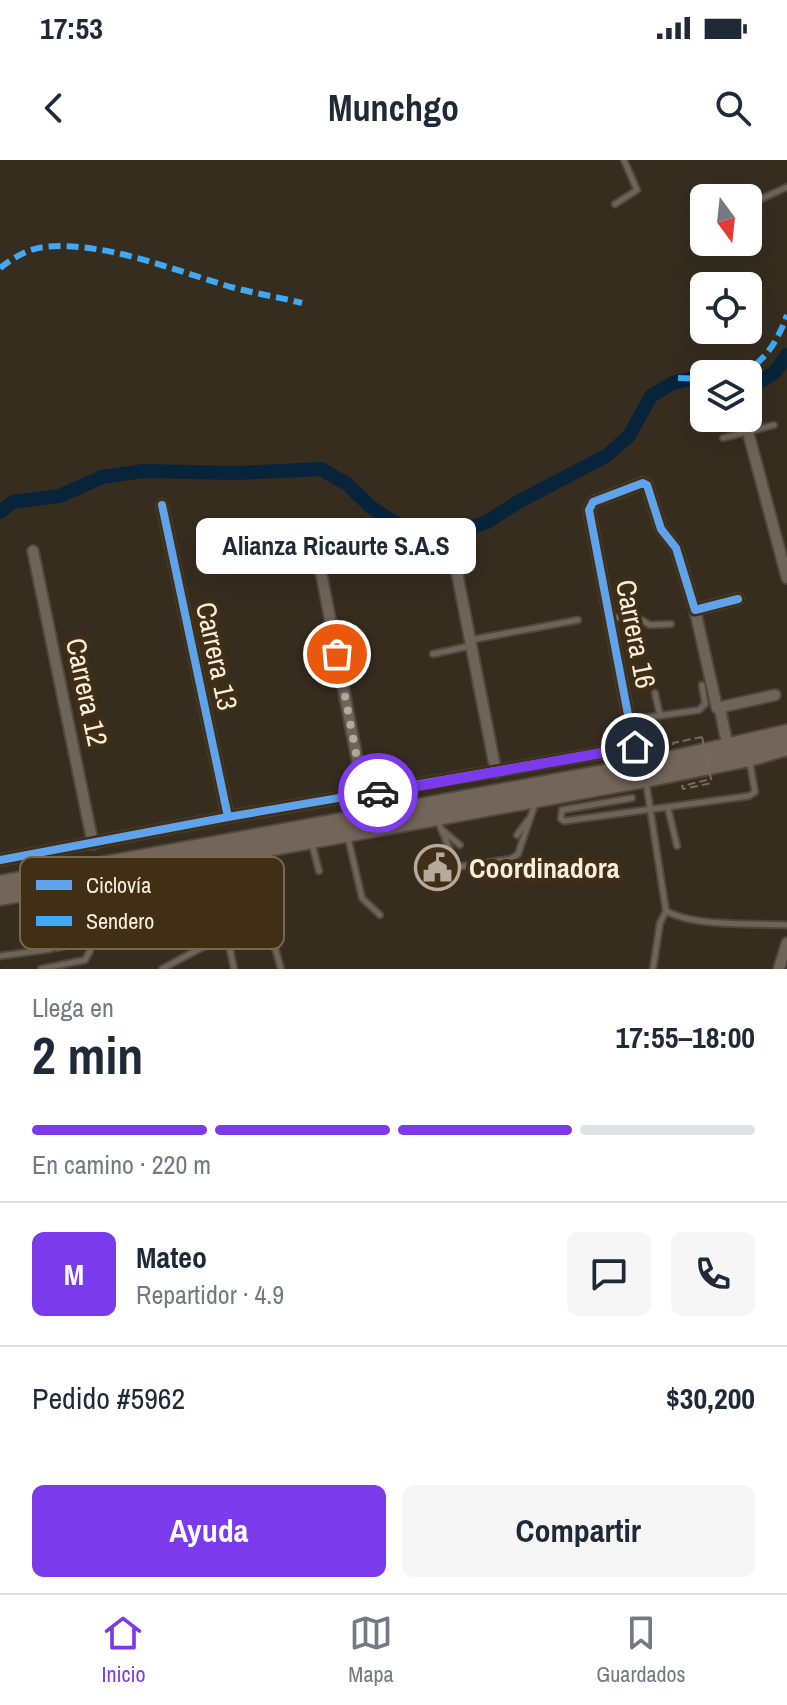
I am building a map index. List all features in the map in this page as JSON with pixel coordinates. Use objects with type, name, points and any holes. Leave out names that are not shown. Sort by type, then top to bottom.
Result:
[{"type":"highway","points":[[211,857],[347,833],[438,823],[642,773],[787,733]]},
{"type":"highway","points":[[148,857],[372,816],[642,773],[681,772],[787,747]]},
{"type":"highway","points":[[0,884],[20,880]]},
{"type":"highway","points":[[0,897],[20,893]]},
{"type":"street","points":[[748,432],[787,578]]},
{"type":"street","name":"Carrera 16","points":[[642,773],[589,510],[593,502],[638,483],[647,485],[661,529],[676,548],[695,610]]},
{"type":"street","name":"Carrera 13","points":[[162,505],[228,817]]},
{"type":"street","points":[[315,541],[364,795],[372,816]]},
{"type":"street","name":"Carrera 12","points":[[33,551],[93,844]]},
{"type":"street","points":[[456,568],[496,772]]},
{"type":"street","points":[[728,748],[695,610],[738,599]]},
{"type":"street","points":[[720,709],[775,695]]},
{"type":"street","points":[[0,860],[635,747]]},
{"type":"street","points":[[779,969],[787,943]]},
{"type":"lane","points":[[615,204],[637,190],[624,160]]},
{"type":"lane","points":[[762,199],[787,187]]},
{"type":"lane","points":[[762,428],[774,425]]},
{"type":"lane","points":[[723,438],[748,432]]},
{"type":"lane","points":[[610,618],[634,616],[650,625],[671,624]]},
{"type":"lane","points":[[433,654],[578,620]]},
{"type":"lane","points":[[630,720],[703,708],[702,685]]},
{"type":"lane","points":[[655,693],[660,716]]},
{"type":"lane","points":[[632,798],[562,810],[561,819],[668,808],[753,794],[755,783],[749,758]]},
{"type":"lane","name":"Carrera 16","points":[[642,773],[666,911]]},
{"type":"lane","points":[[438,823],[453,864],[462,867],[511,859],[518,854],[537,798]]},
{"type":"lane","points":[[608,802],[610,815]]},
{"type":"lane","points":[[668,808],[677,846]]},
{"type":"lane","points":[[517,835],[532,815]]},
{"type":"lane","points":[[438,823],[460,845]]},
{"type":"lane","points":[[347,833],[362,898],[380,915]]},
{"type":"lane","points":[[311,839],[319,871]]},
{"type":"lane","points":[[247,850],[249,857]]},
{"type":"lane","points":[[653,969],[660,923],[666,911],[698,920],[787,925]]},
{"type":"lane","points":[[0,956],[47,949]]},
{"type":"lane","points":[[41,969],[85,960],[90,949]]},
{"type":"lane","points":[[162,969],[199,949]]},
{"type":"lane","points":[[230,949],[234,969]]},
{"type":"lane","points":[[275,949],[281,969]]},
{"type":"path","points":[[681,772],[683,782],[706,777],[707,781],[682,786],[683,789],[712,783],[702,737]]},
{"type":"waterway","points":[[762,380],[774,373],[787,355]]},
{"type":"waterway","points":[[0,512],[13,502],[60,496],[102,477],[143,471],[237,473],[321,469],[347,484],[372,508],[400,526],[427,533],[462,531],[487,522],[518,502],[606,456],[629,436],[651,396],[673,383],[690,379]]},
{"type":"marked path","points":[[0,268],[20,254],[38,248],[88,248],[302,303]]},
{"type":"marked path","points":[[760,360],[780,333],[787,315]]},
{"type":"marked path","points":[[678,378],[690,378]]},
{"type":"cycle path","points":[[638,767],[589,510],[593,502],[643,483],[647,485],[661,529],[676,548],[695,610],[738,599]]},
{"type":"cycle path","points":[[162,505],[228,817]]},
{"type":"cycle path","points":[[0,860],[635,747]]},
{"type":"way so far","points":[[337,654],[364,795],[378,793]]},
{"type":"place","name":"Alianza Ricaurte S.A.S","points":[[337,654]]},
{"type":"place","name":"Coordinadora","points":[[438,868]]},
{"type":"route","points":[[378,793],[635,747]]}]
